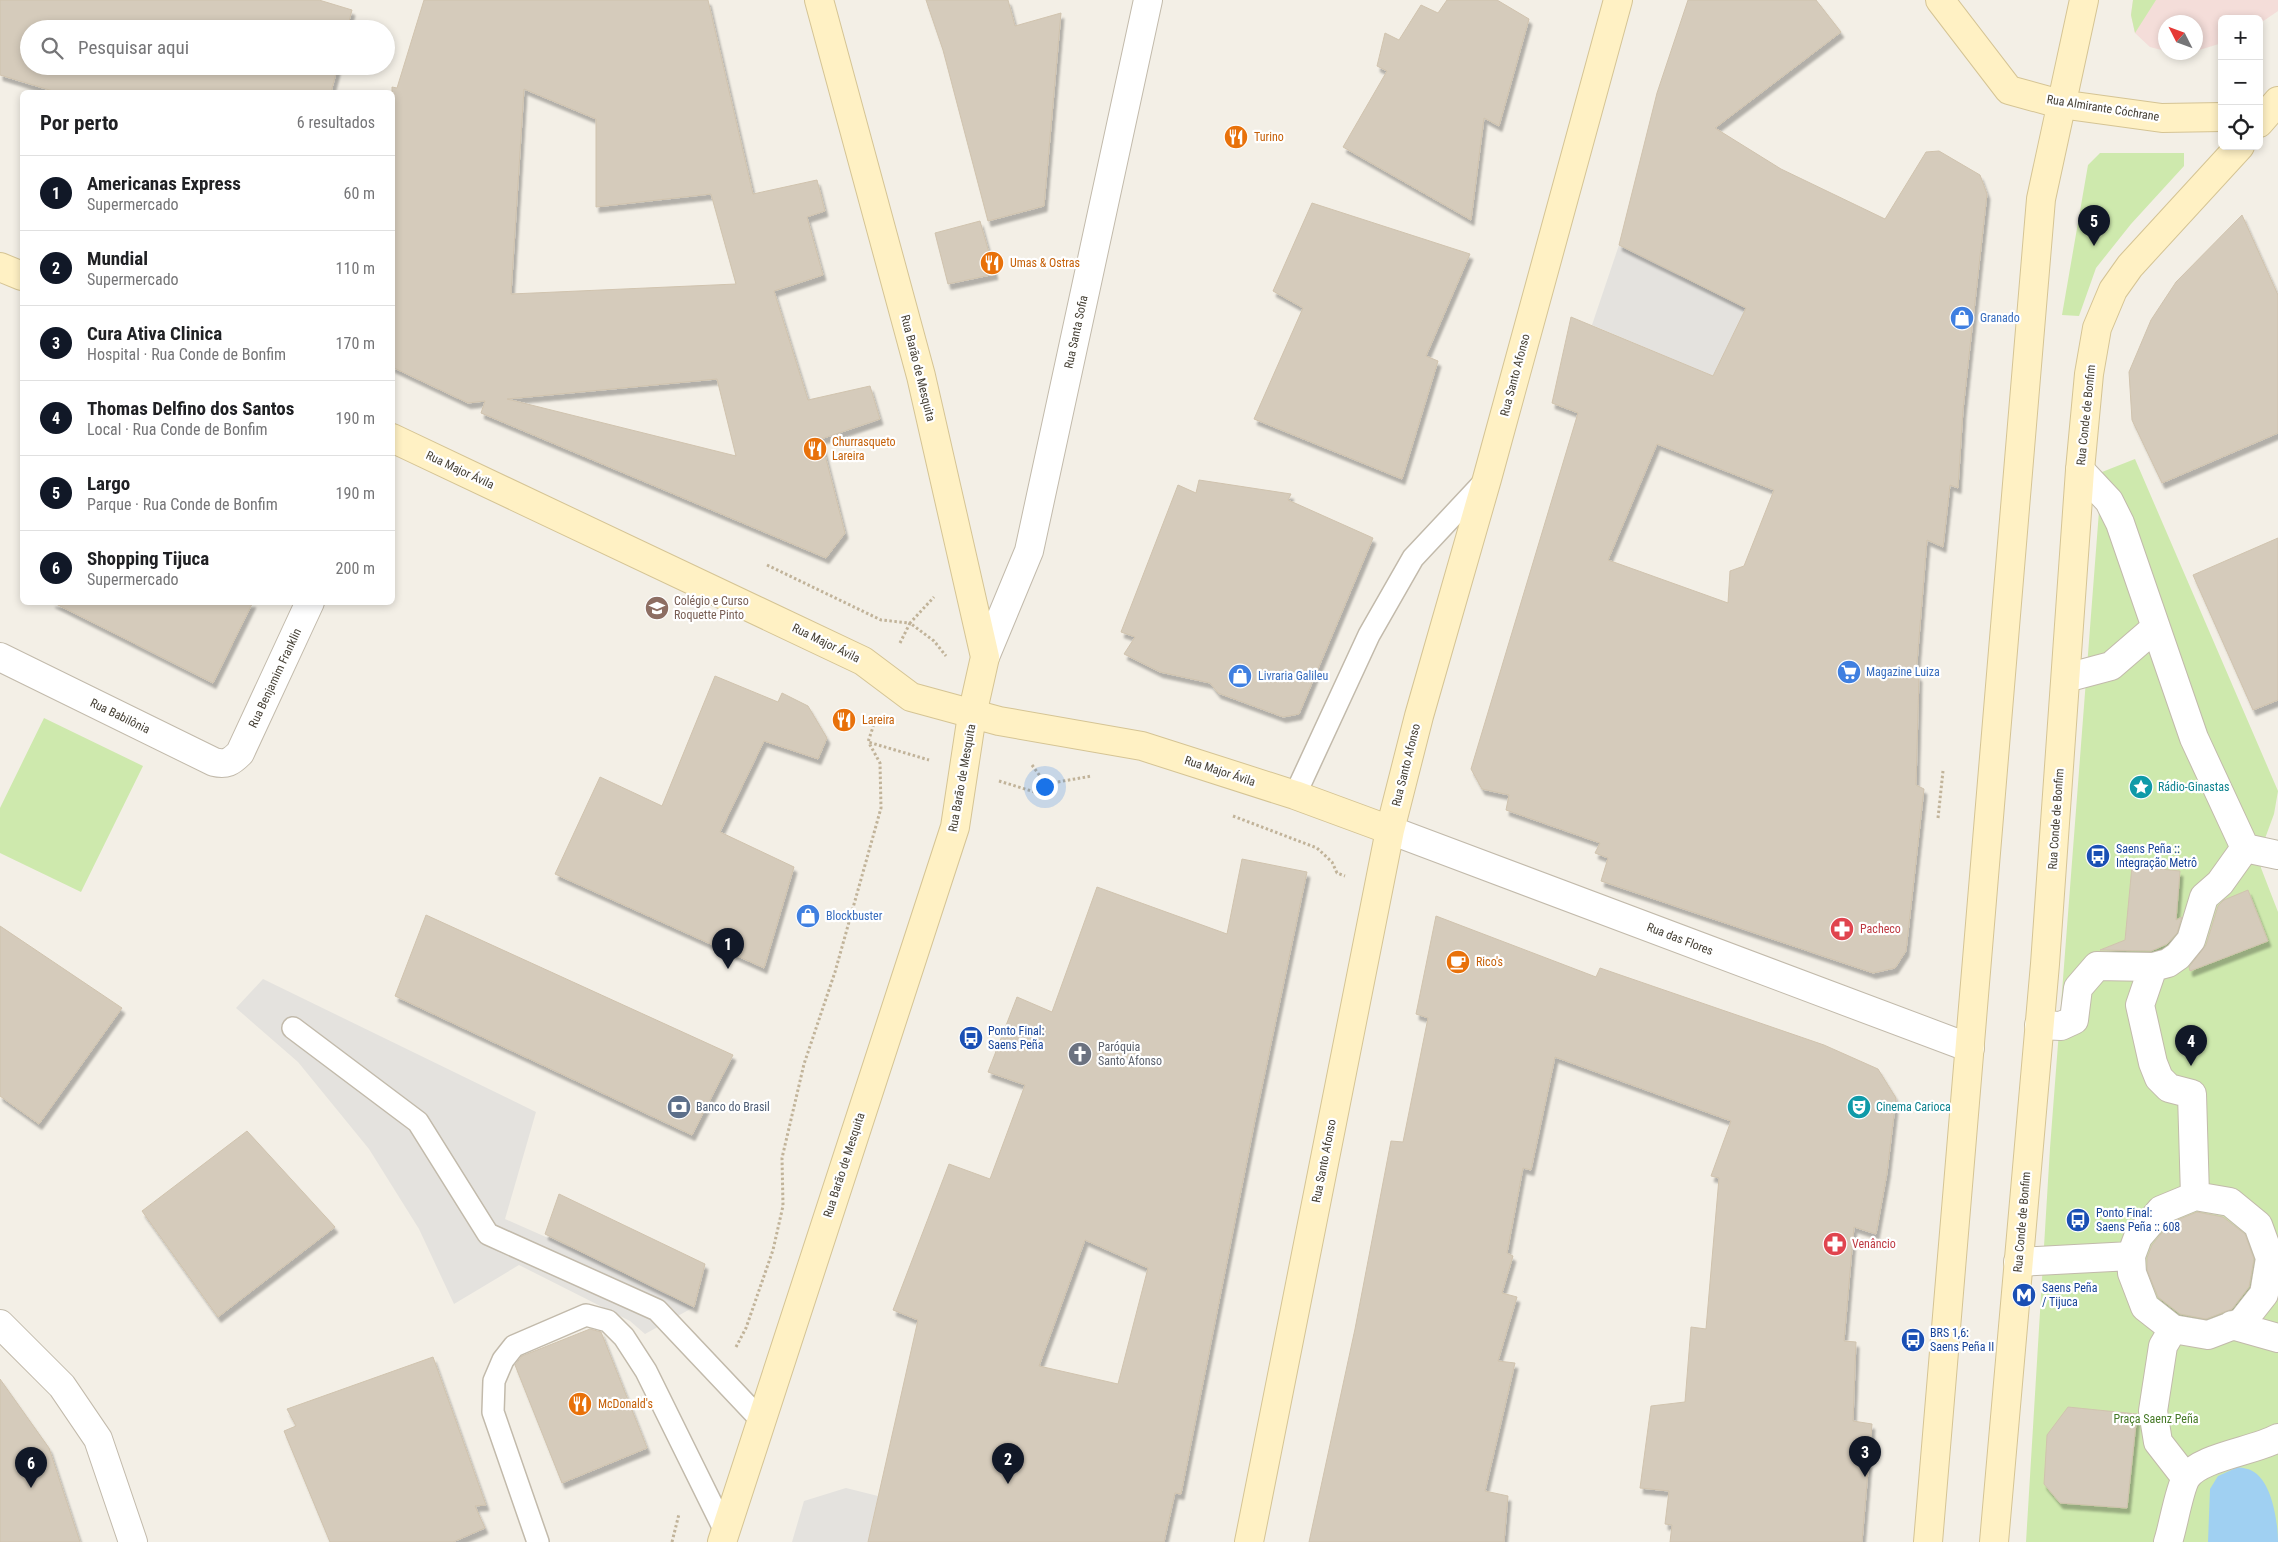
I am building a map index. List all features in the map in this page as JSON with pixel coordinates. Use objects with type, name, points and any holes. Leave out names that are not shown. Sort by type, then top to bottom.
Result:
[{"type":"street","name":"Rua Barão de Mesquita","points":[[723,1536],[956,827],[972,715],[985,657],[921,376],[818,0]]},
{"type":"street","name":"Rua Santa Sofia","points":[[985,657],[1029,551],[1148,0]]},
{"type":"street","name":"Rua Santo Afonso","points":[[1249,1542],[1390,830],[1419,716],[1487,479],[1618,0]]},
{"type":"street","name":"Rua Almirante Cóchrane","points":[[1940,0],[2009,90],[2060,104],[2162,118],[2218,117]]},
{"type":"street","points":[[1928,1542],[2042,199],[2060,104],[2084,0]]},
{"type":"street","points":[[2263,95],[2278,87]]},
{"type":"street","points":[[2263,118],[2278,101]]},
{"type":"street","name":"Rua Conde de Bonfim","points":[[1994,1542],[2039,1025],[2080,470],[2089,374],[2097,328],[2113,290],[2130,266],[2236,150]]},
{"type":"street","points":[[0,267],[20,275]]},
{"type":"street","name":"Rua Major Ávila","points":[[395,439],[863,660],[911,697],[972,715],[1142,746],[1295,796],[1390,830]]},
{"type":"street","points":[[2080,470],[2110,502],[2120,523],[2194,738],[2245,848]]},
{"type":"street","name":"Rua Benjamim Franklin","points":[[240,753],[309,605]]},
{"type":"street","points":[[2066,678],[2111,666],[2155,628]]},
{"type":"street","name":"Rua Babilônia","points":[[0,657],[214,762],[223,764],[231,762],[240,753]]},
{"type":"street","name":"Rua das Flores","points":[[1390,830],[1970,1048]]},
{"type":"street","points":[[2245,848],[2278,855]]},
{"type":"street","points":[[2039,1025],[2061,1026],[2074,1020],[2077,1010],[2078,988],[2097,966],[2153,967],[2168,963],[2178,956],[2191,940],[2204,897],[2220,882],[2245,848]]},
{"type":"street","points":[[2153,967],[2140,1005],[2153,1063],[2160,1078],[2169,1088],[2192,1094],[2194,1196]]},
{"type":"street","points":[[2194,1196],[2230,1202],[2258,1225],[2270,1258],[2264,1294],[2242,1322],[2208,1335],[2173,1329],[2145,1307],[2132,1273],[2131,1256],[2138,1237],[2161,1210],[2194,1196]]},
{"type":"street","points":[[2018,1262],[2131,1256]]},
{"type":"street","points":[[0,1324],[62,1386],[98,1439],[134,1542]]},
{"type":"street","points":[[2232,1325],[2278,1338]]},
{"type":"street","points":[[2173,1329],[2163,1346],[2152,1411],[2158,1442],[2186,1478]]},
{"type":"street","points":[[2168,1542],[2186,1478],[2198,1465],[2250,1450],[2278,1438]]},
{"type":"lane","points":[[1295,796],[1370,635],[1413,558],[1487,479]]},
{"type":"lane","points":[[292,1028],[418,1122],[488,1234],[657,1310],[760,1420]]},
{"type":"lane","points":[[538,1542],[493,1412],[494,1381],[503,1360],[514,1346],[586,1315],[608,1321],[624,1337],[646,1370],[692,1465],[723,1536]]},
{"type":"path","points":[[767,565],[881,620],[910,623],[934,642]]},
{"type":"path","points":[[901,641],[910,623]]},
{"type":"path","points":[[722,1378],[746,1328],[773,1250],[782,1206],[782,1158],[804,1064],[835,972],[881,808],[880,763],[868,742]]},
{"type":"path","points":[[1938,818],[1943,771]]},
{"type":"path","points":[[1038,793],[1046,784],[1094,775]]},
{"type":"path","points":[[1226,813],[1317,848],[1332,862],[1337,873]]},
{"type":"path","points":[[672,1542],[692,1465]]},
{"type":"shaded area","points":[[2133,0],[2278,0],[2278,11],[2263,21],[2263,15],[2218,15],[2218,44],[2203,49],[2203,15],[2158,15],[2158,49],[2150,47],[2135,33],[2131,15]]},
{"type":"shaded area","points":[[1619,245],[1746,308],[1713,376],[1592,325]]},
{"type":"shaded area","points":[[263,979],[536,1112],[505,1219],[591,1257],[694,1307],[645,1334],[630,1321],[519,1265],[454,1304],[419,1229],[369,1149],[298,1062],[236,1008]]},
{"type":"shaded area","points":[[846,1488],[878,1496],[868,1542],[792,1542],[804,1501]]},
{"type":"green space","points":[[2133,0],[2156,0],[2135,33],[2131,15]]},
{"type":"green space","points":[[2100,153],[2184,153],[2184,166],[2131,224],[2096,268],[2079,316],[2062,315],[2088,165]]},
{"type":"green space","name":"Praça Saenz Peña","points":[[2135,459],[2278,791],[2274,814],[2260,852],[2261,868],[2278,912],[2278,1542],[2026,1542],[2050,1148],[2102,472]]},
{"type":"green space","points":[[44,718],[143,766],[81,892],[0,853],[0,808]]},
{"type":"water","points":[[2238,1467],[2248,1469],[2260,1477],[2270,1494],[2277,1524],[2278,1542],[2208,1542],[2210,1489],[2218,1476]]},
{"type":"building","points":[[0,0],[319,0],[352,10],[349,20],[20,20],[20,75],[336,75],[332,90],[49,90],[0,75]]},
{"type":"building","points":[[424,0],[708,0],[753,194],[817,180],[825,211],[807,217],[823,275],[774,291],[808,400],[870,386],[880,419],[821,439],[845,533],[826,558],[481,413],[485,401],[468,403],[395,368],[395,90],[392,90],[392,87],[397,88]],"holes":[[[524,89],[596,119],[596,207],[711,194],[736,284],[511,294]],[[717,379],[736,456],[507,399]]]},
{"type":"building","points":[[926,0],[1008,0],[1015,26],[1061,13],[1044,206],[988,221],[943,50]]},
{"type":"building","points":[[1447,0],[1497,0],[1529,19],[1499,126],[1484,118],[1471,220],[1343,147],[1387,71],[1377,66],[1385,33],[1399,40],[1421,5],[1438,13]]},
{"type":"building","points":[[1688,0],[1816,0],[1841,32],[1715,128],[1781,169],[1885,219],[1926,152],[1939,151],[1980,175],[1987,194],[1963,410],[1958,488],[1950,485],[1943,547],[1927,540],[1916,675],[1919,676],[1916,785],[1924,789],[1906,951],[1895,968],[1873,973],[1601,881],[1608,858],[1595,853],[1600,843],[1506,810],[1509,795],[1482,789],[1471,769],[1578,413],[1552,403],[1571,317],[1713,376],[1746,308],[1619,245],[1657,93]],"holes":[[[1657,444],[1774,490],[1744,566],[1730,571],[1728,603],[1608,560]]]},
{"type":"building","points":[[1312,203],[1470,254],[1426,356],[1438,361],[1402,479],[1254,419],[1303,308],[1273,291]]},
{"type":"building","points":[[2242,215],[2278,295],[2278,433],[2162,483],[2132,420],[2129,372],[2151,320],[2176,282]]},
{"type":"building","points":[[980,221],[995,274],[948,284],[935,233]]},
{"type":"building","points":[[1199,480],[1291,494],[1288,500],[1373,538],[1299,714],[1283,717],[1218,693],[1210,683],[1160,672],[1124,654],[1135,637],[1121,632],[1178,485],[1196,493]]},
{"type":"building","points":[[2278,538],[2278,700],[2253,710],[2193,575]]},
{"type":"building","points":[[58,605],[252,605],[213,683]]},
{"type":"building","points":[[715,676],[778,702],[782,693],[808,706],[827,738],[818,759],[764,741],[720,832],[794,867],[764,968],[555,874],[600,777],[662,806]]},
{"type":"building","points":[[1242,859],[1307,872],[1255,1120],[1181,1494],[1175,1493],[1164,1542],[868,1542],[918,1320],[893,1310],[949,1164],[990,1179],[1025,1085],[988,1072],[1017,997],[1052,1012],[1097,887],[1227,934]],"holes":[[[1085,1240],[1148,1268],[1118,1384],[1039,1366]]]},
{"type":"building","points":[[2132,866],[2180,871],[2176,920],[2182,917],[2177,933],[2167,944],[2151,951],[2100,950],[2125,940]]},
{"type":"building","points":[[2248,890],[2268,941],[2190,971],[2189,967],[2206,945],[2218,906],[2224,900]]},
{"type":"building","points":[[426,915],[733,1055],[692,1135],[395,996]]},
{"type":"building","points":[[1436,916],[1596,977],[1600,968],[1824,1045],[1878,1069],[1896,1098],[1887,1173],[1876,1234],[1854,1227],[1844,1341],[1856,1342],[1853,1421],[1872,1424],[1862,1542],[1670,1542],[1672,1525],[1665,1524],[1669,1491],[1640,1488],[1651,1406],[1685,1402],[1691,1327],[1706,1329],[1719,1178],[1711,1176],[1731,1121],[1555,1057],[1531,1170],[1523,1168],[1507,1253],[1513,1256],[1502,1293],[1517,1297],[1498,1361],[1515,1363],[1485,1491],[1508,1496],[1504,1542],[1309,1542],[1355,1329],[1391,1141],[1403,1142],[1428,1018],[1416,1014]]},
{"type":"building","points":[[0,926],[122,1008],[39,1124],[0,1096]]},
{"type":"building","points":[[247,1131],[335,1227],[218,1317],[142,1211]]},
{"type":"building","points":[[559,1194],[705,1264],[694,1307],[545,1234]]},
{"type":"building","points":[[2197,1212],[2223,1217],[2245,1234],[2254,1259],[2249,1287],[2232,1309],[2206,1319],[2180,1314],[2158,1297],[2147,1270],[2147,1258],[2152,1245],[2170,1223]]},
{"type":"building","name":"McDonald's","points":[[590,1329],[601,1332],[647,1448],[562,1483],[515,1365],[522,1356]]},
{"type":"building","points":[[433,1357],[486,1505],[475,1506],[485,1528],[453,1542],[330,1542],[284,1431],[296,1426],[287,1409]]},
{"type":"building","points":[[0,1379],[49,1448],[80,1542],[0,1542]]},
{"type":"building","points":[[2068,1407],[2137,1414],[2127,1508],[2060,1503],[2044,1484],[2047,1435]]},
{"type":"place","name":"Turino","points":[[1236,137]]},
{"type":"place","name":"Largo","points":[[2094,246]]},
{"type":"place","name":"Umas & Ostras","points":[[992,263]]},
{"type":"place","name":"Granado","points":[[1962,318]]},
{"type":"place","name":"Churrasqueto Lareira","points":[[815,449]]},
{"type":"place","name":"Colégio e Curso Roquette Pinto","points":[[657,608]]},
{"type":"place","name":"Magazine Luiza","points":[[1849,672]]},
{"type":"place","name":"Livraria Galileu","points":[[1240,676]]},
{"type":"place","name":"Lareira","points":[[844,720]]},
{"type":"place","name":"Rádio-Ginastas","points":[[2141,787]]},
{"type":"place","name":"Saens Peña :: Integração Metrô","points":[[2098,856]]},
{"type":"place","name":"Blockbuster","points":[[808,916]]},
{"type":"place","name":"Pacheco","points":[[1842,929]]},
{"type":"place","name":"Rico's","points":[[1458,962]]},
{"type":"place","name":"Americanas Express","points":[[728,969]]},
{"type":"place","name":"Ponto Final: Saens Peña","points":[[971,1038]]},
{"type":"place","name":"Paróquia Santo Afonso","points":[[1080,1054]]},
{"type":"place","name":"Thomas Delfino dos Santos","points":[[2191,1066]]},
{"type":"place","name":"Banco do Brasil","points":[[679,1107]]},
{"type":"place","name":"Cinema Carioca","points":[[1859,1107]]},
{"type":"place","name":"Ponto Final: Saens Peña :: 608","points":[[2078,1220]]},
{"type":"place","name":"Venâncio","points":[[1835,1244]]},
{"type":"place","name":"Saens Peña / Tijuca","points":[[2024,1295]]},
{"type":"place","name":"BRS 1,6: Saens Peña II","points":[[1913,1340]]},
{"type":"place","name":"McDonald's","points":[[580,1404]]},
{"type":"place","name":"Cura Ativa Clinica","points":[[1865,1477]]},
{"type":"place","name":"Mundial","points":[[1008,1484]]},
{"type":"place","name":"Shopping Tijuca","points":[[31,1488]]}]
